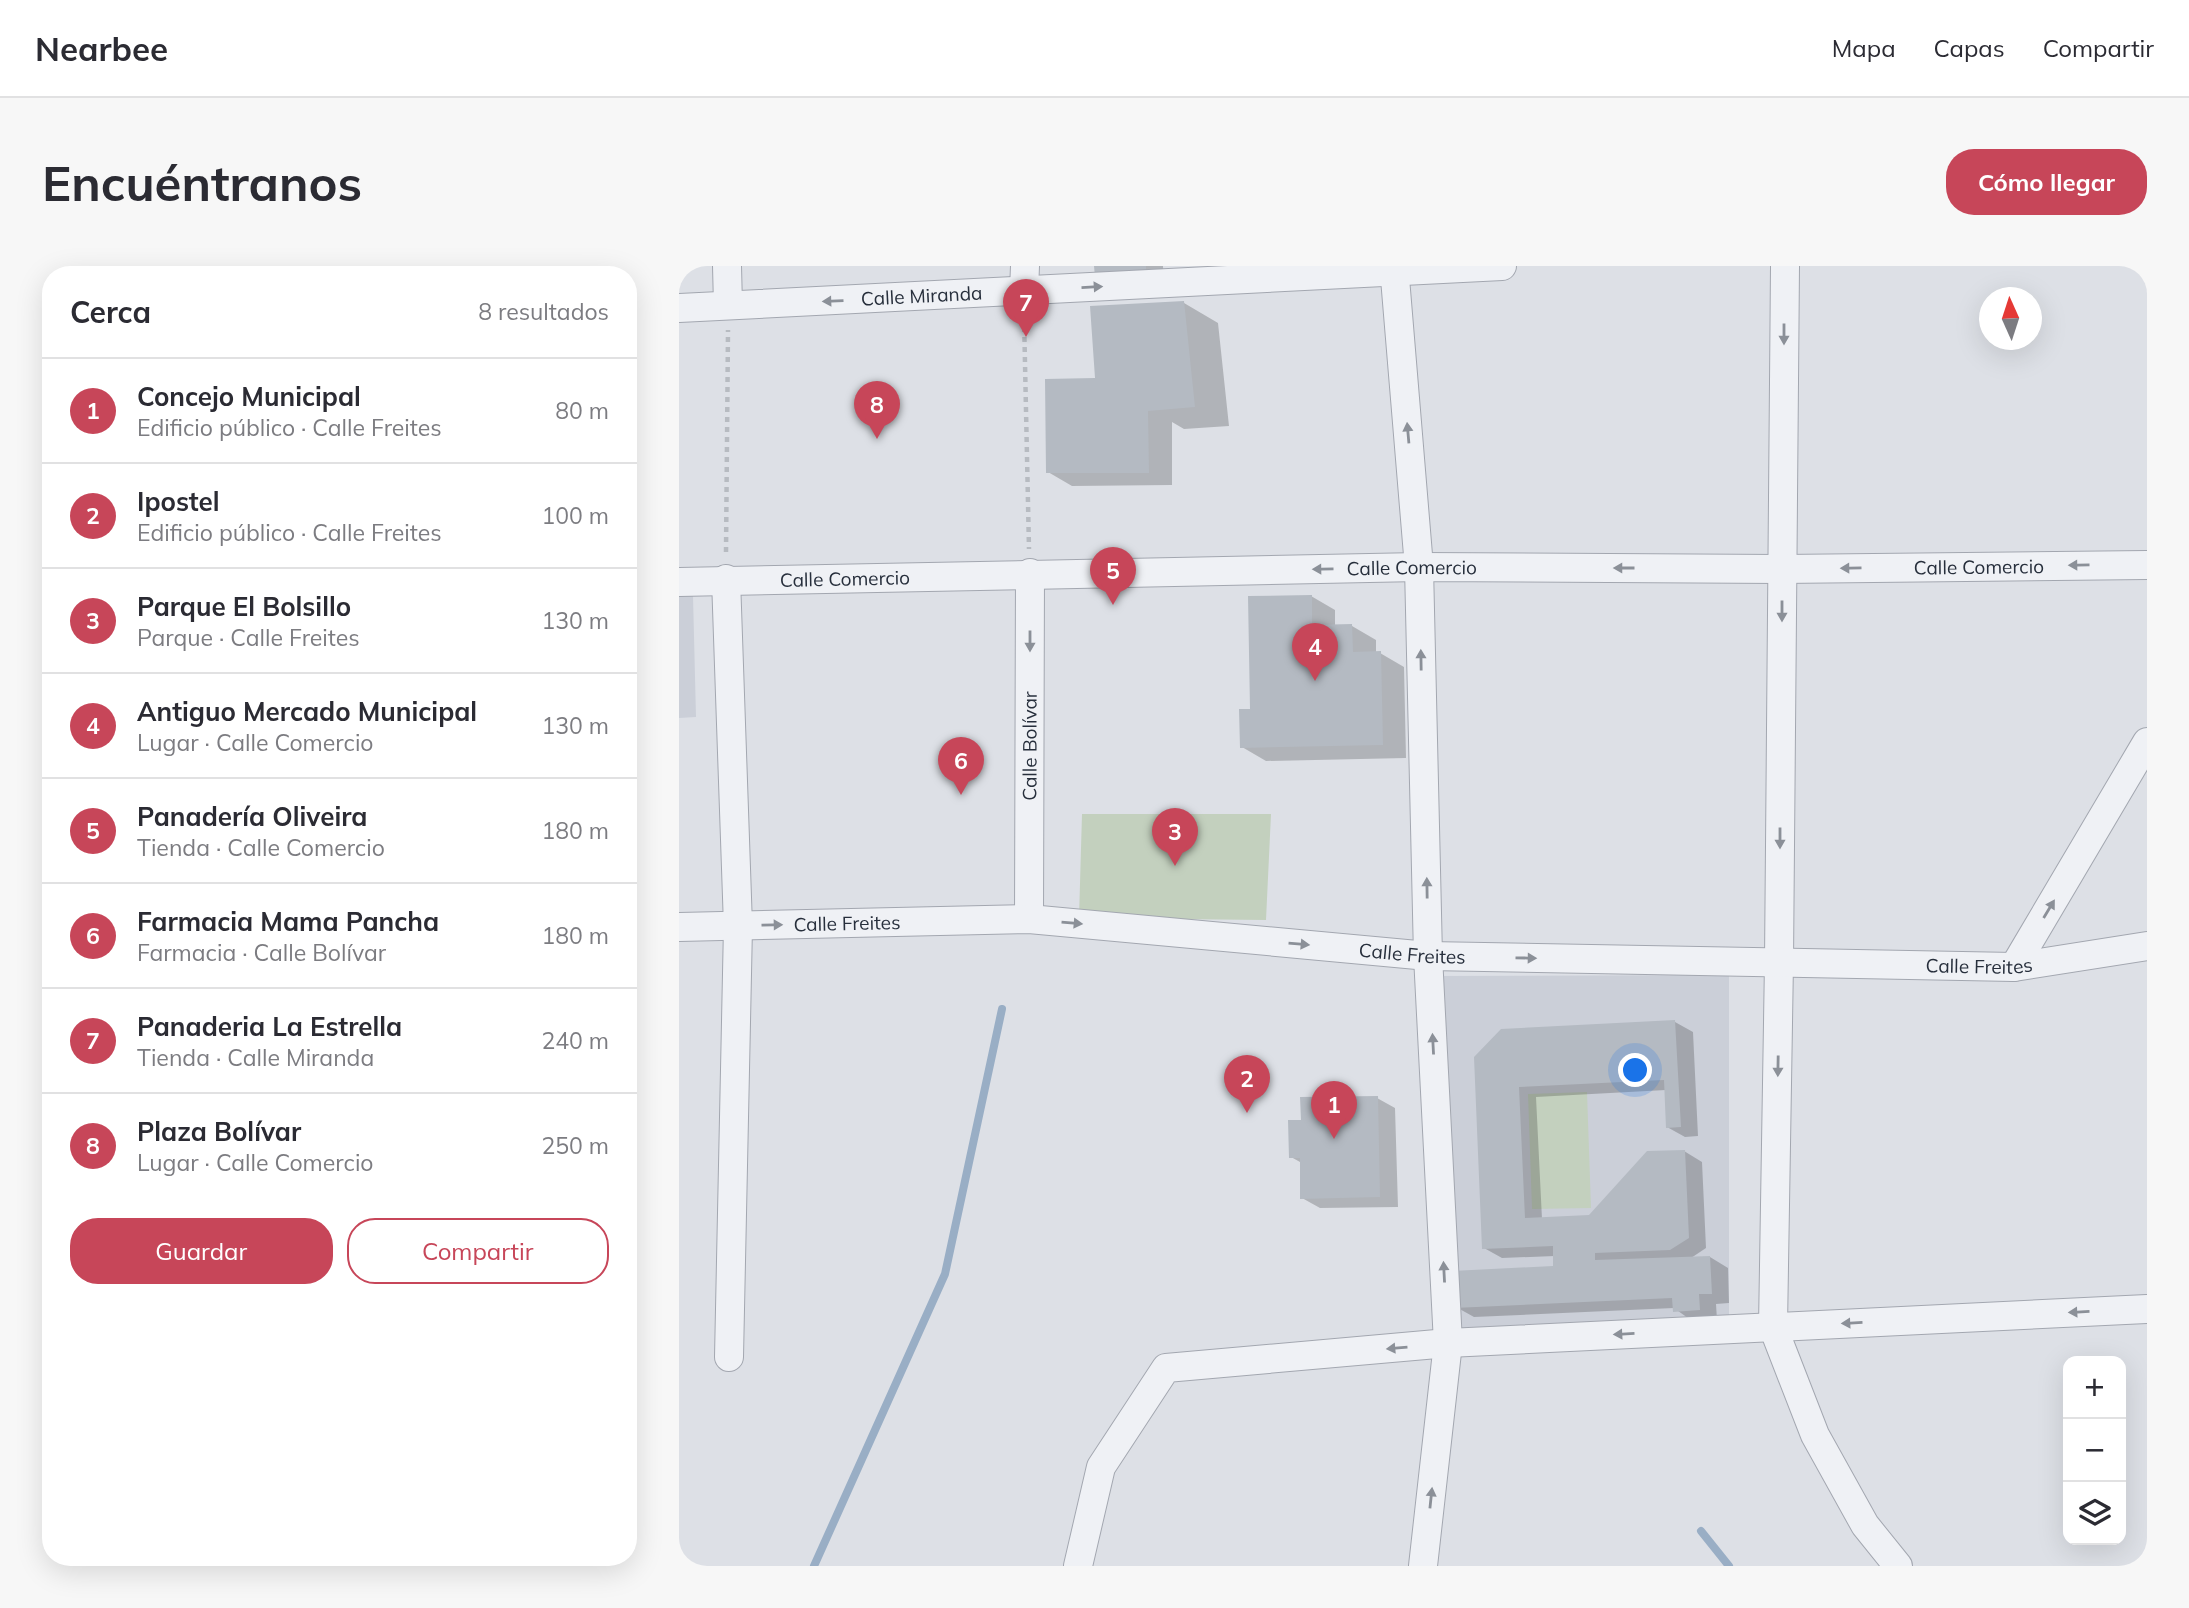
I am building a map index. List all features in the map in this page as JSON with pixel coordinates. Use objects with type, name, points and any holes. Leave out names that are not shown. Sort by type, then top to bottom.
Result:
[{"type":"street","points":[[727,266],[729,305]]},
{"type":"street","name":"Calle Miranda","points":[[679,308],[1024,279],[1502,266]]},
{"type":"street","points":[[1785,266],[1773,1327],[1815,1435],[1864,1525],[1898,1566]]},
{"type":"street","points":[[1394,268],[1419,567],[1428,956],[1448,1343],[1423,1566]]},
{"type":"street","name":"Calle Comercio","points":[[679,582],[1419,567],[1782,569],[2147,565]]},
{"type":"street","name":"Calle Bolívar","points":[[1029,919],[1030,573]]},
{"type":"street","points":[[726,579],[738,926],[729,1357]]},
{"type":"street","points":[[2014,967],[2147,742]]},
{"type":"street","name":"Calle Freites","points":[[679,927],[1029,919],[1428,956],[2014,967],[2147,946]]},
{"type":"street","points":[[1078,1566],[1101,1467],[1166,1368],[1448,1343],[2147,1308]]},
{"type":"path","points":[[1024,279],[1030,573]]},
{"type":"path","points":[[726,579],[729,305]]},
{"type":"shaded area","points":[[679,596],[693,596],[696,717],[679,718]]},
{"type":"shaded area","points":[[1729,975],[1729,1318],[1443,1336],[1431,976]]},
{"type":"green space","points":[[1082,814],[1271,814],[1266,920],[1079,918]]},
{"type":"green space","points":[[1587,1092],[1591,1208],[1532,1209],[1528,1094]]},
{"type":"building","points":[[1094,266],[1146,266],[1146,275],[1095,277]]},
{"type":"building","points":[[1184,301],[1195,407],[1148,411],[1149,473],[1046,473],[1045,379],[1095,378],[1090,306]]},
{"type":"building","points":[[1312,595],[1312,625],[1352,624],[1353,652],[1381,651],[1383,745],[1240,748],[1239,709],[1250,709],[1248,596]]},
{"type":"building","points":[[1675,1020],[1681,1127],[1666,1128],[1664,1080],[1519,1087],[1525,1218],[1589,1215],[1647,1151],[1685,1150],[1689,1238],[1670,1250],[1595,1253],[1595,1260],[1710,1256],[1712,1294],[1699,1294],[1700,1310],[1673,1312],[1672,1298],[1454,1308],[1452,1271],[1553,1266],[1553,1246],[1482,1249],[1474,1057],[1501,1029]]},
{"type":"building","points":[[1378,1096],[1380,1197],[1300,1199],[1300,1158],[1289,1158],[1288,1120],[1301,1120],[1300,1097]]},
{"type":"waterway","points":[[814,1566],[945,1274],[1002,1009]]},
{"type":"waterway","points":[[1701,1531],[1729,1566]]},
{"type":"place","name":"Panaderia La Estrella","points":[[1026,337]]},
{"type":"place","name":"Plaza Bolívar","points":[[877,439]]},
{"type":"place","name":"Panadería Oliveira","points":[[1113,605]]},
{"type":"place","name":"Antiguo Mercado Municipal","points":[[1315,681]]},
{"type":"place","name":"Farmacia Mama Pancha","points":[[961,795]]},
{"type":"place","name":"Parque El Bolsillo","points":[[1175,866]]},
{"type":"place","name":"Ipostel","points":[[1247,1113]]},
{"type":"place","name":"Concejo Municipal","points":[[1334,1139]]}]
